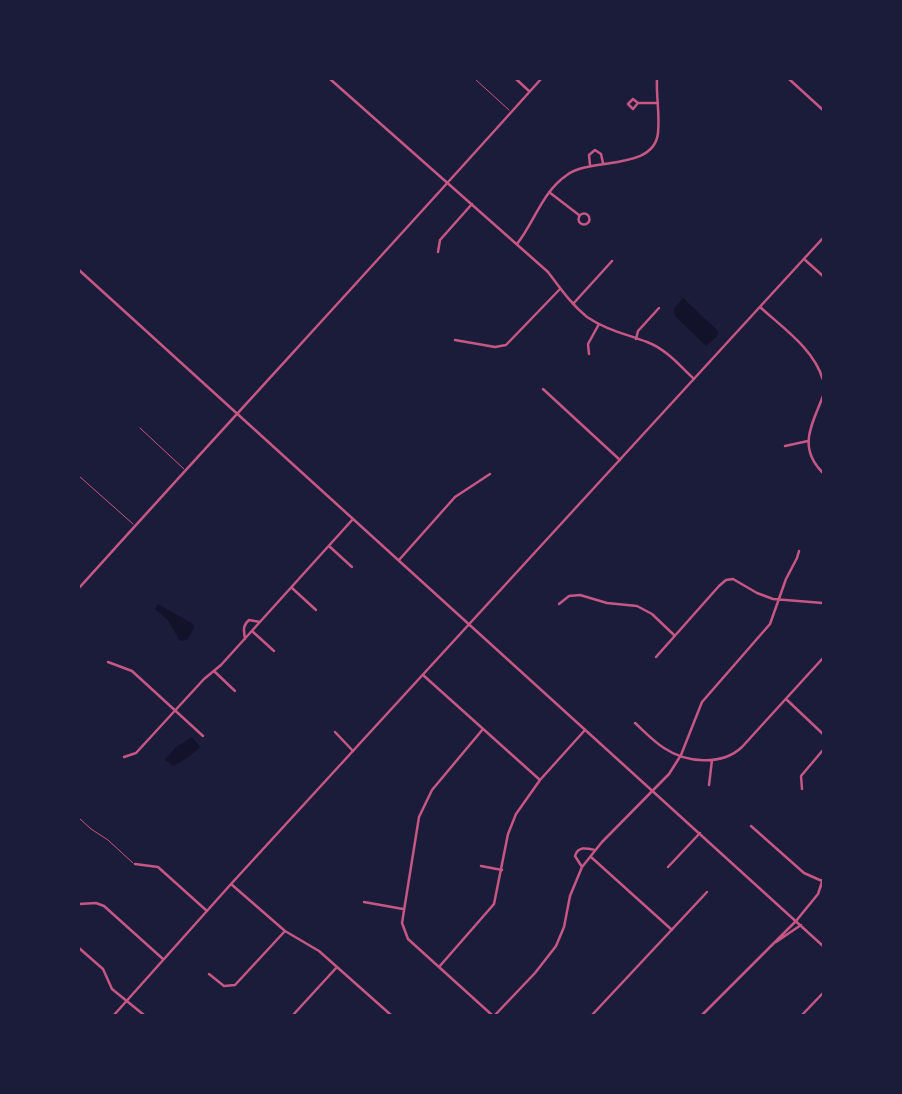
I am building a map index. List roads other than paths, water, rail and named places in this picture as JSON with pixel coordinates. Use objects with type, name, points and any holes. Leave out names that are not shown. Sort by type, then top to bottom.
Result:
[{"type":"street","points":[[330,79],[548,272],[573,304],[599,324],[649,342],[694,379]]},
{"type":"street","points":[[516,79],[529,91]]},
{"type":"street","points":[[79,588],[541,79]]},
{"type":"street","points":[[517,244],[549,192],[567,175],[590,165],[630,160],[644,154],[653,145],[658,134],[657,79]]},
{"type":"street","points":[[789,79],[823,110]]},
{"type":"street","points":[[638,103],[658,103]]},
{"type":"street","points":[[590,165],[589,155],[595,150],[601,154],[603,163]]},
{"type":"street","points":[[549,192],[579,215]]},
{"type":"street","points":[[438,252],[440,240],[472,204]]},
{"type":"street","points":[[114,1015],[823,238]]},
{"type":"street","points":[[804,259],[823,276]]},
{"type":"street","points":[[573,304],[612,261]]},
{"type":"street","points":[[79,270],[823,946]]},
{"type":"street","points":[[455,340],[506,345],[560,289]]},
{"type":"street","points":[[760,307],[809,353],[823,380]]},
{"type":"street","points":[[635,339],[638,331],[659,308]]},
{"type":"street","points":[[589,354],[588,344],[599,324]]},
{"type":"street","points":[[543,389],[620,460]]},
{"type":"street","points":[[823,396],[808,441],[811,457],[823,473]]},
{"type":"street","points":[[785,446],[808,441]]},
{"type":"street","points":[[399,560],[455,498],[490,474]]},
{"type":"street","points":[[124,757],[136,753],[354,519]]},
{"type":"street","points":[[329,546],[352,567]]},
{"type":"street","points":[[483,729],[432,790],[419,817],[403,909],[403,930],[408,939],[494,1015],[535,973],[556,946],[564,927],[570,896],[582,867],[674,768],[702,702],[768,627],[799,551]]},
{"type":"street","points":[[656,657],[723,582],[732,579],[760,594],[780,600],[823,603]]},
{"type":"street","points":[[292,587],[316,610]]},
{"type":"street","points":[[559,604],[569,596],[580,595],[607,603],[637,606],[648,611],[675,636]]},
{"type":"street","points":[[245,639],[246,623],[249,620],[260,622]]},
{"type":"street","points":[[252,631],[274,651]]},
{"type":"street","points":[[635,723],[663,748],[681,755],[703,760],[727,758],[737,752],[823,658]]},
{"type":"street","points":[[108,662],[132,671],[203,736]]},
{"type":"street","points":[[214,671],[234,691]]},
{"type":"street","points":[[423,675],[540,780]]},
{"type":"street","points":[[786,699],[823,734]]},
{"type":"street","points":[[439,967],[491,909],[498,895],[512,824],[540,780],[585,730]]},
{"type":"street","points":[[335,732],[353,751]]},
{"type":"street","points":[[802,789],[801,776],[823,750]]},
{"type":"street","points":[[709,785],[712,760]]},
{"type":"street","points":[[751,826],[804,873],[823,880],[818,894],[776,942]]},
{"type":"street","points":[[668,867],[699,833]]},
{"type":"street","points":[[582,867],[575,856],[577,851],[583,848],[595,850]]},
{"type":"street","points":[[591,856],[672,930]]},
{"type":"street","points":[[135,864],[158,867],[207,911]]},
{"type":"street","points":[[481,866],[502,870]]},
{"type":"street","points":[[231,884],[285,931],[310,945],[337,967],[388,1014]]},
{"type":"street","points":[[592,1015],[707,892]]},
{"type":"street","points":[[79,904],[93,902],[104,906],[163,960]]},
{"type":"street","points":[[364,902],[403,909]]},
{"type":"street","points":[[702,1015],[776,942],[801,925]]},
{"type":"street","points":[[209,974],[224,986],[235,985],[285,931]]},
{"type":"street","points":[[79,948],[103,969],[111,987],[145,1015]]},
{"type":"street","points":[[293,1015],[337,967]]},
{"type":"street","points":[[802,1015],[823,993]]},
{"type":"lane","points":[[475,79],[510,112]]},
{"type":"lane","points":[[140,428],[185,471]]},
{"type":"lane","points":[[79,477],[135,526]]},
{"type":"lane","points":[[79,818],[135,864]]}]
